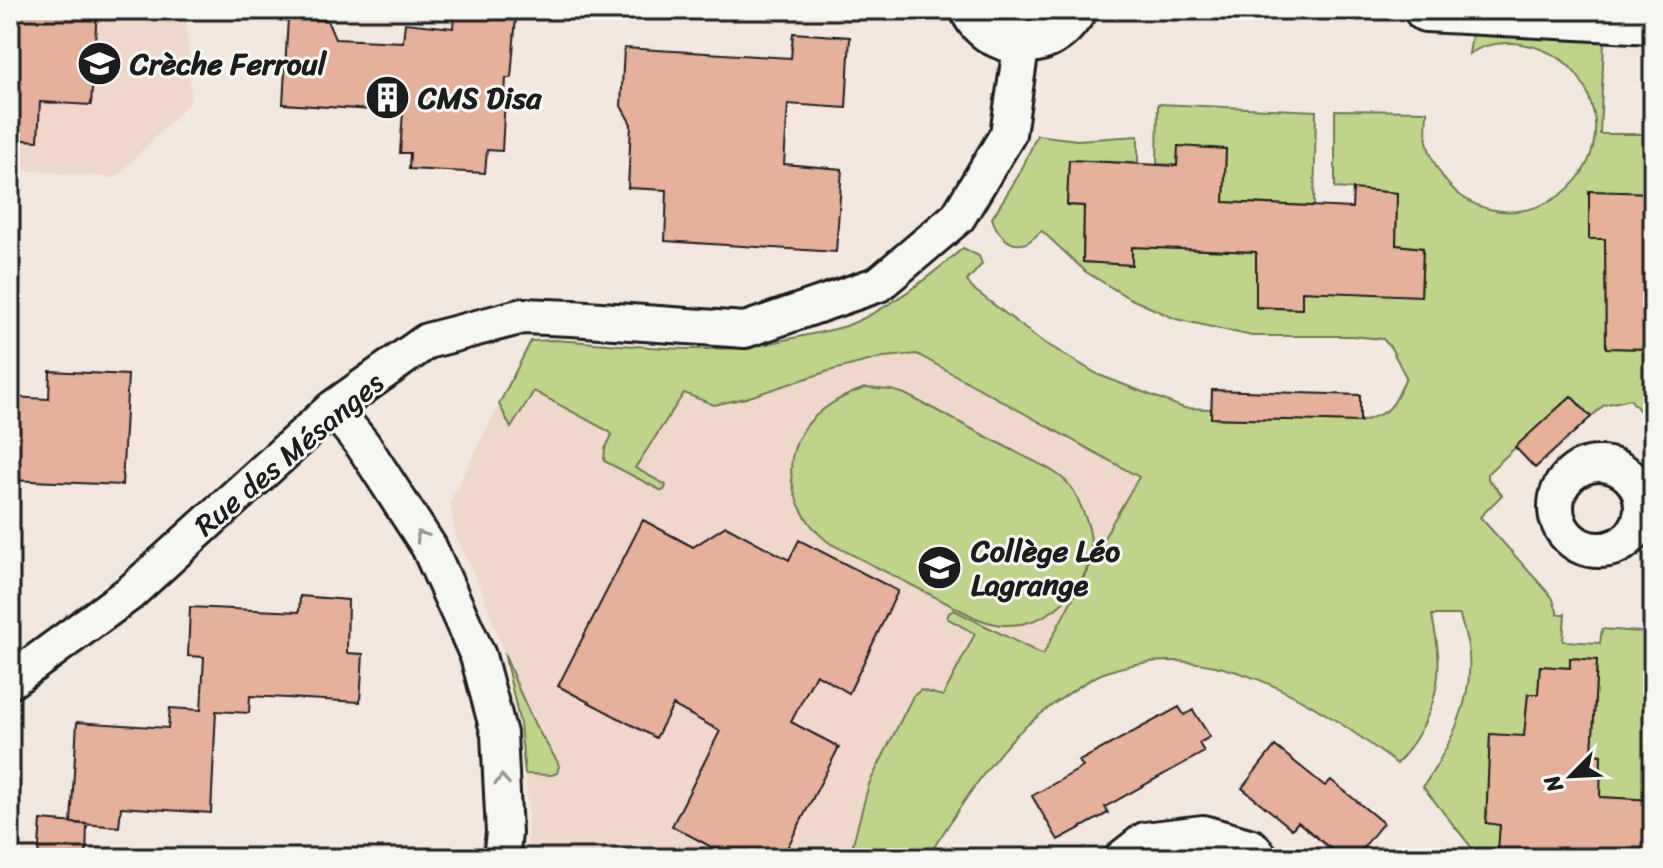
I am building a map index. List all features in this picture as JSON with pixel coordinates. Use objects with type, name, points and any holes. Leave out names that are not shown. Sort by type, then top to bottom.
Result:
[{"type":"street","points":[[972,10],[988,31],[1005,40],[1022,42],[1045,38],[1062,27],[1075,10]]},
{"type":"street","points":[[1426,10],[1653,22]]},
{"type":"street","name":"Rue des Mésanges","points":[[10,681],[130,593],[333,408],[427,341],[523,316],[745,330],[879,284],[958,217],[1008,134],[1022,42]]},
{"type":"street","points":[[333,408],[363,445],[429,547],[478,656],[499,734],[504,833],[501,858]]},
{"type":"street","points":[[1122,858],[1145,840],[1203,833],[1252,847],[1261,858]]},
{"type":"shaded area","name":"Crèche Ferroul","points":[[10,10],[183,10],[187,28],[191,101],[116,178],[10,169]]},
{"type":"shaded area","name":"Collège Léo Lagrange","points":[[933,273],[1436,634],[1437,691],[1408,752],[1397,764],[1367,741],[1307,704],[1228,668],[1209,664],[1137,663],[1087,681],[1033,720],[999,754],[927,858],[527,858],[528,807],[520,724],[504,653],[482,591],[455,535],[450,501],[531,341],[700,349],[752,347],[844,327],[886,305]]},
{"type":"green space","points":[[1472,34],[1604,42],[1600,134],[1653,134],[1653,175],[1645,175],[1645,193],[1589,191],[1589,238],[1605,239],[1606,348],[1652,349],[1653,332],[1653,427],[1630,399],[1604,405],[1591,417],[1571,396],[1488,473],[1488,479],[1502,495],[1480,517],[1552,597],[1558,614],[1565,614],[1563,641],[1600,643],[1602,629],[1653,633],[1653,800],[1600,797],[1601,755],[1592,754],[1597,660],[1571,658],[1570,668],[1540,666],[1538,694],[1528,694],[1526,713],[1535,737],[1490,735],[1486,823],[1500,825],[1498,858],[1480,858],[1423,787],[1443,755],[1459,720],[1468,684],[1469,665],[1460,615],[1432,615],[1438,648],[1434,698],[1423,726],[1397,764],[1332,718],[1259,680],[1220,667],[1181,661],[1141,663],[1089,680],[1017,734],[981,778],[927,858],[849,858],[869,784],[913,696],[921,690],[943,696],[975,634],[947,618],[949,613],[954,610],[1043,655],[1139,477],[917,354],[884,357],[714,405],[684,393],[635,468],[666,485],[662,491],[604,461],[605,449],[612,435],[610,432],[534,391],[511,428],[499,404],[531,341],[701,349],[768,344],[840,328],[862,319],[908,292],[963,248],[979,256],[982,264],[967,281],[972,288],[1040,340],[1099,375],[1184,408],[1211,409],[1211,418],[1360,422],[1371,418],[1390,407],[1406,377],[1383,339],[1252,336],[1176,319],[1129,298],[1086,272],[1042,231],[1026,243],[1014,244],[1000,234],[992,218],[1020,173],[1037,135],[1077,140],[1138,136],[1138,163],[1069,160],[1067,205],[1084,206],[1083,262],[1131,265],[1132,247],[1256,252],[1257,308],[1301,309],[1302,291],[1421,295],[1423,248],[1396,245],[1397,193],[1335,188],[1335,110],[1427,111],[1427,141],[1439,171],[1466,199],[1490,209],[1516,211],[1541,205],[1563,193],[1581,174],[1592,150],[1594,113],[1586,89],[1570,67],[1550,53],[1520,44],[1488,45],[1469,54]]},
{"type":"green space","points":[[1158,104],[1316,111],[1314,206],[1224,202],[1226,149],[1177,165],[1157,164]]},
{"type":"green space","points":[[865,388],[905,394],[1044,466],[1066,481],[1086,519],[1091,551],[1081,580],[1062,604],[1035,620],[1021,624],[987,622],[831,544],[808,521],[794,492],[791,476],[796,444],[804,429],[824,409]]},
{"type":"green space","points":[[504,653],[535,725],[557,761],[557,773],[525,774],[520,724]]},
{"type":"building","points":[[10,10],[97,10],[91,105],[40,102],[38,141],[10,139]]},
{"type":"building","name":"CMS Disa","points":[[454,14],[516,16],[511,78],[506,78],[502,151],[487,150],[485,173],[409,169],[410,153],[400,153],[403,112],[283,104],[288,18],[327,20],[335,39],[403,42],[405,23],[453,28]]},
{"type":"building","points":[[793,33],[850,37],[846,108],[788,104],[784,164],[842,169],[836,252],[665,241],[667,190],[628,188],[631,124],[621,106],[624,48],[791,58]]},
{"type":"building","points":[[1178,146],[1226,149],[1224,202],[1352,208],[1353,189],[1397,193],[1396,245],[1423,248],[1421,296],[1302,291],[1302,309],[1256,307],[1256,252],[1132,247],[1132,265],[1083,262],[1084,206],[1067,205],[1069,160],[1177,166]]},
{"type":"building","points":[[1589,191],[1653,193],[1653,349],[1606,348],[1605,239],[1589,239]]},
{"type":"building","points":[[50,371],[128,375],[122,485],[10,480],[10,397],[49,399]]},
{"type":"building","points":[[1212,390],[1360,395],[1360,422],[1211,418]]},
{"type":"building","points":[[1571,396],[1591,417],[1535,468],[1515,447]]},
{"type":"building","points":[[643,520],[693,547],[726,526],[789,560],[799,540],[898,591],[849,693],[816,674],[791,722],[839,747],[782,858],[732,858],[672,826],[720,731],[673,705],[656,738],[558,686]]},
{"type":"building","points":[[300,596],[348,600],[347,653],[363,654],[360,702],[250,696],[249,713],[216,711],[211,813],[121,807],[119,827],[71,823],[77,722],[168,728],[170,708],[201,710],[204,657],[188,656],[190,607],[299,612]]},
{"type":"building","points":[[1570,658],[1597,660],[1592,754],[1601,755],[1600,797],[1653,800],[1653,858],[1498,851],[1500,825],[1486,823],[1490,734],[1524,736],[1528,694],[1538,694],[1540,666],[1570,668]]},
{"type":"building","points":[[1179,707],[1184,715],[1193,710],[1210,737],[1199,743],[1204,752],[1105,807],[1108,813],[1058,840],[1032,796],[1083,767],[1079,761]]},
{"type":"building","points":[[1275,746],[1325,786],[1331,780],[1383,823],[1355,858],[1342,858],[1298,822],[1292,829],[1242,788]]},
{"type":"building","points":[[41,820],[87,824],[86,858],[38,858]]},
{"type":"place","name":"Crèche Ferroul","points":[[99,64]]},
{"type":"place","name":"CMS Disa","points":[[387,98]]},
{"type":"place","name":"Collège Léo Lagrange","points":[[940,568]]}]
